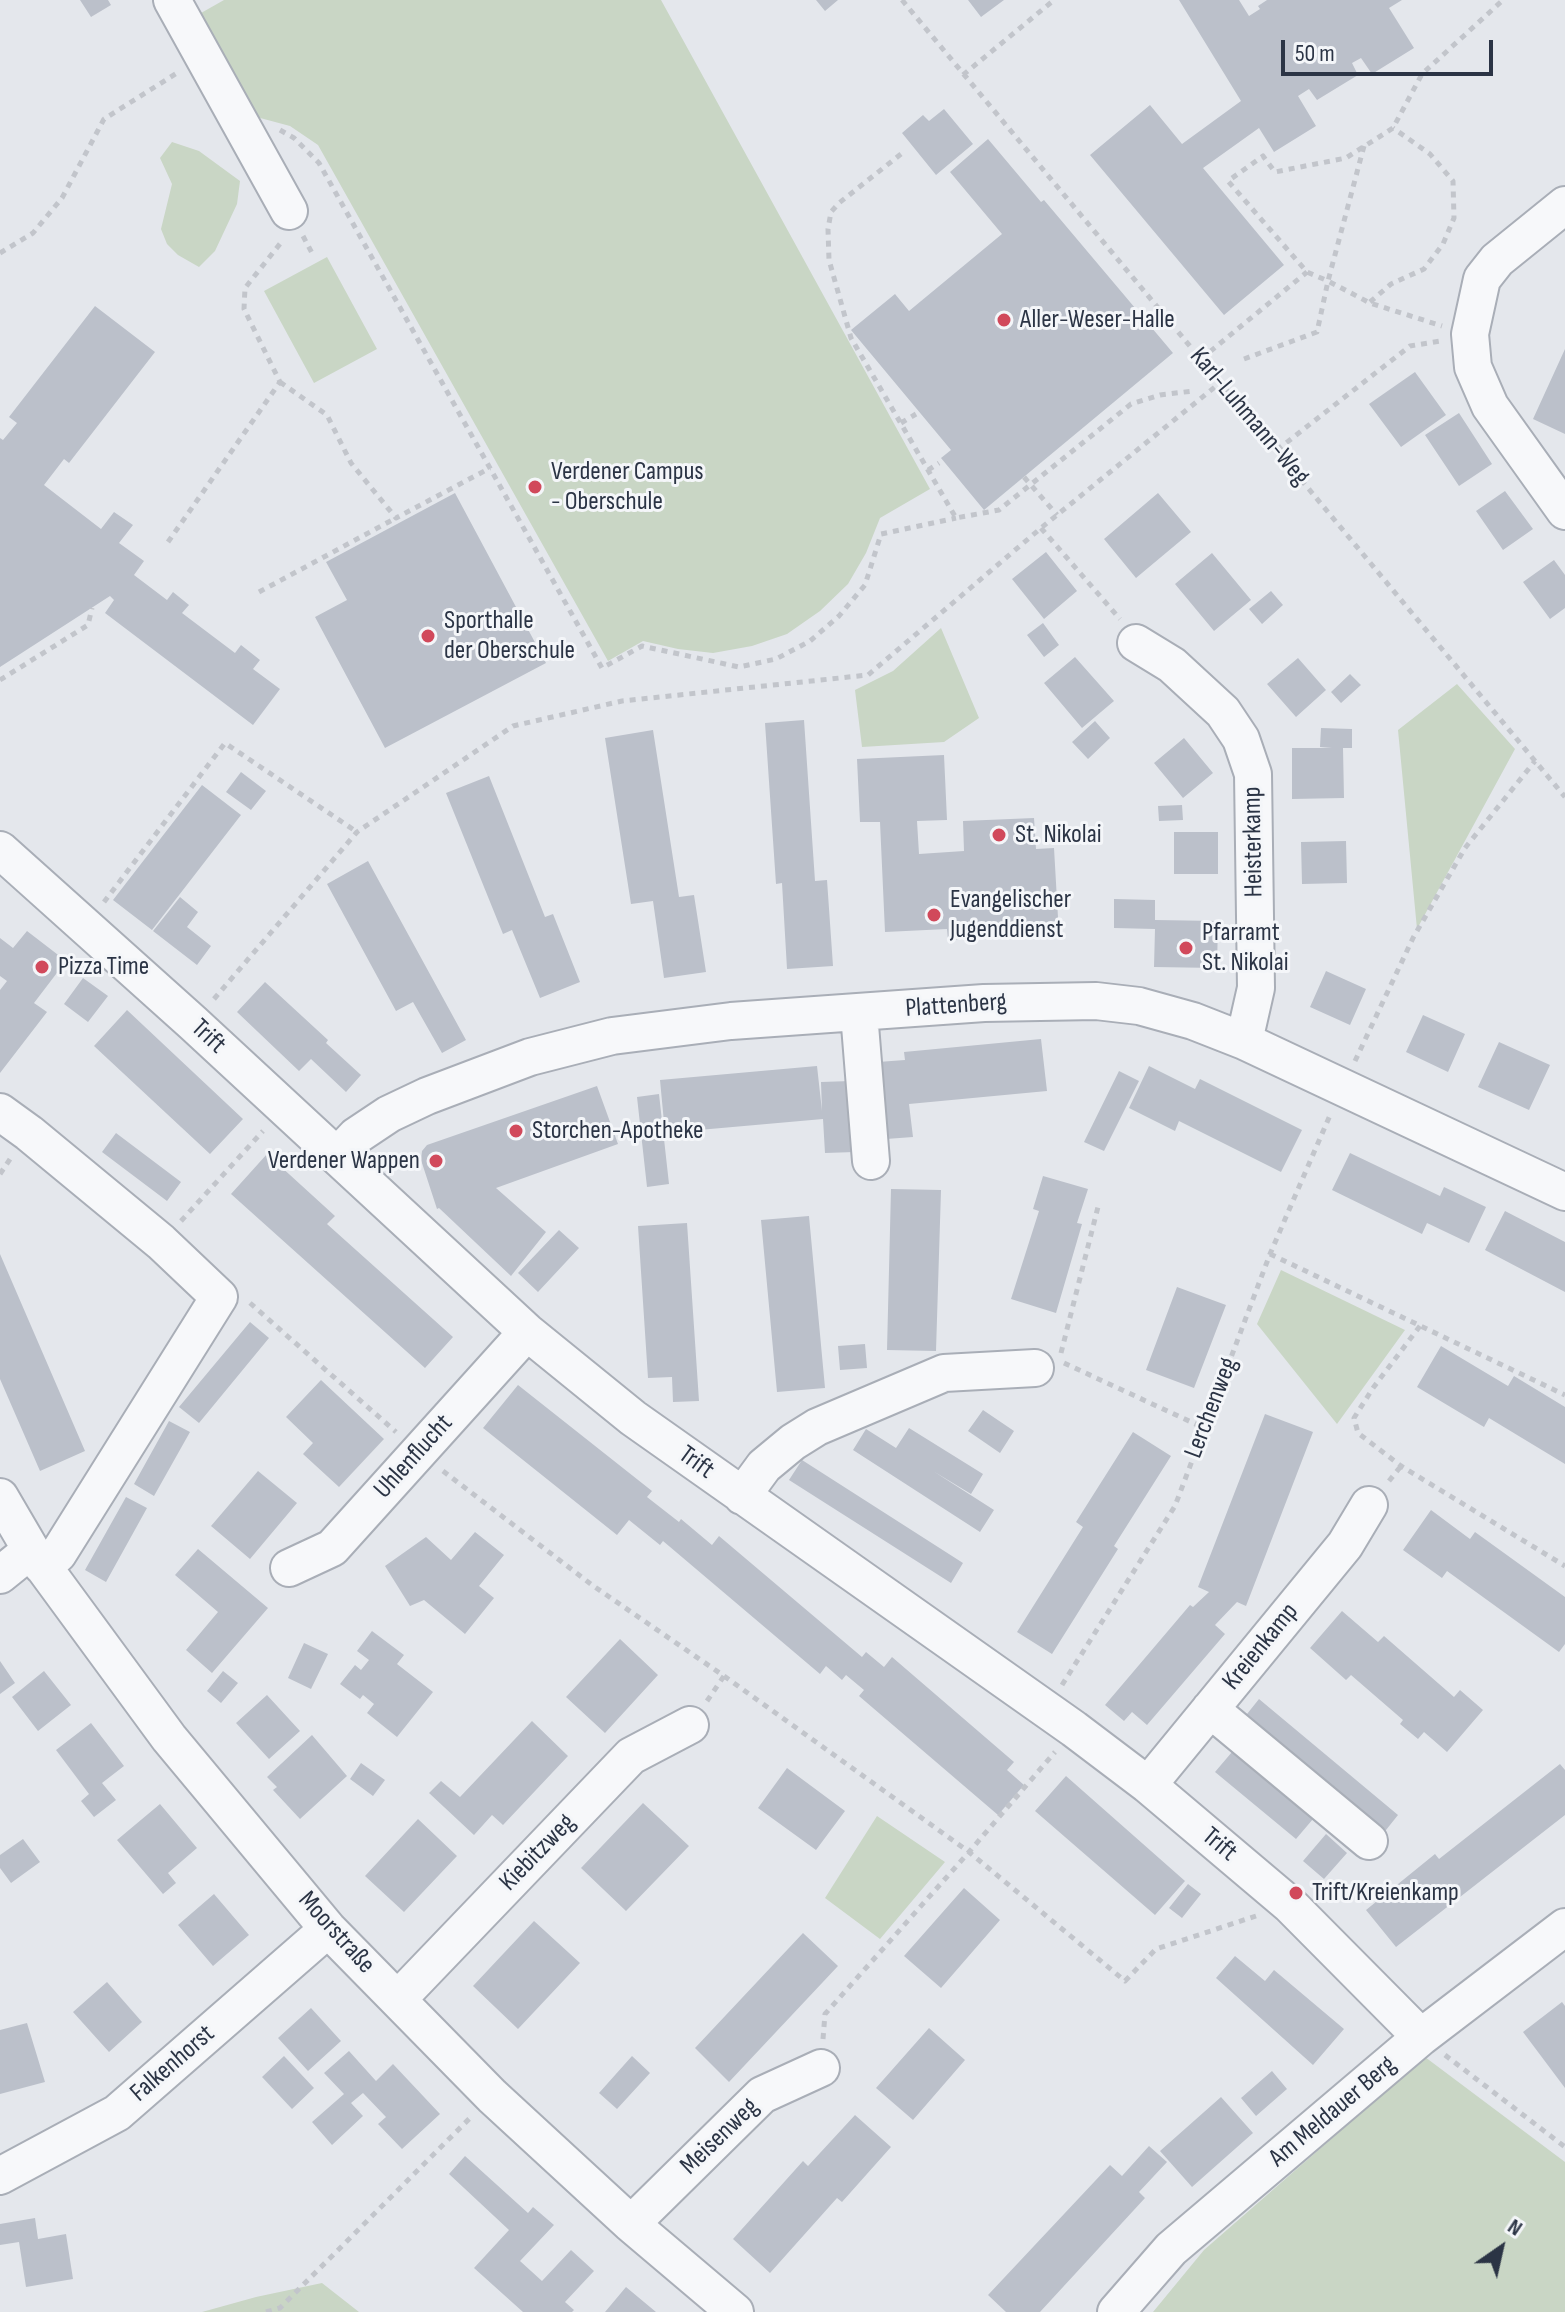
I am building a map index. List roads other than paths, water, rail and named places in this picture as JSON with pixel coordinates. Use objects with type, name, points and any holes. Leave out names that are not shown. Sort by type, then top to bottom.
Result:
[{"type":"street","points":[[172,0],[289,223]]},
{"type":"street","points":[[1565,205],[1497,260],[1482,279],[1456,338],[1490,406],[1565,511]]},
{"type":"street","name":"Heisterkamp","points":[[1136,643],[1172,665],[1223,712],[1241,739],[1253,774],[1256,988],[1244,1041]]},
{"type":"street","name":"Trift","points":[[0,850],[285,1107],[527,1332],[633,1418],[1060,1719],[1148,1785],[1290,1905],[1421,2037]]},
{"type":"street","name":"Plattenberg","points":[[337,1156],[356,1136],[389,1114],[480,1074],[530,1057],[612,1036],[731,1021],[984,1003],[1096,1001],[1153,1010],[1193,1021],[1244,1041],[1565,1192]]},
{"type":"street","points":[[859,1013],[871,1161]]},
{"type":"street","points":[[0,1112],[161,1242],[219,1297],[58,1554],[36,1558],[0,1575]]},
{"type":"street","name":"Uhlenflucht","points":[[289,1568],[332,1548],[527,1332]]},
{"type":"street","points":[[742,1496],[764,1466],[817,1427],[944,1373],[1035,1368]]},
{"type":"street","name":"Moorstraße","points":[[0,1497],[36,1558],[169,1738],[328,1929],[492,2096],[631,2224],[735,2312]]},
{"type":"street","name":"Kreienkamp","points":[[1148,1785],[1345,1545],[1369,1505]]},
{"type":"street","points":[[1210,1709],[1369,1841]]},
{"type":"street","name":"Kiebitzweg","points":[[398,1999],[631,1756],[690,1725]]},
{"type":"street","name":"Am Meldauer Berg","points":[[1116,2312],[1171,2249],[1421,2037],[1565,1927]]},
{"type":"street","name":"Falkenhorst","points":[[0,2176],[117,2113],[328,1929]]},
{"type":"street","name":"Meisenweg","points":[[631,2224],[762,2095],[821,2068]]},
{"type":"place","name":"Aller-Weser-Halle","points":[[1004,320]]},
{"type":"place","name":"Verdener Campus - Oberschule","points":[[535,487]]},
{"type":"place","name":"Sporthalle der Oberschule","points":[[428,636]]},
{"type":"place","name":"St. Nikolai","points":[[999,835]]},
{"type":"place","name":"Evangelischer Jugenddienst","points":[[934,915]]},
{"type":"place","name":"Pfarramt St. Nikolai","points":[[1186,948]]},
{"type":"place","name":"Pizza Time","points":[[42,967]]},
{"type":"place","name":"Storchen-Apotheke","points":[[516,1131]]},
{"type":"place","name":"Verdener Wappen","points":[[436,1161]]},
{"type":"place","name":"Trift/Kreienkamp","points":[[1296,1893]]}]
